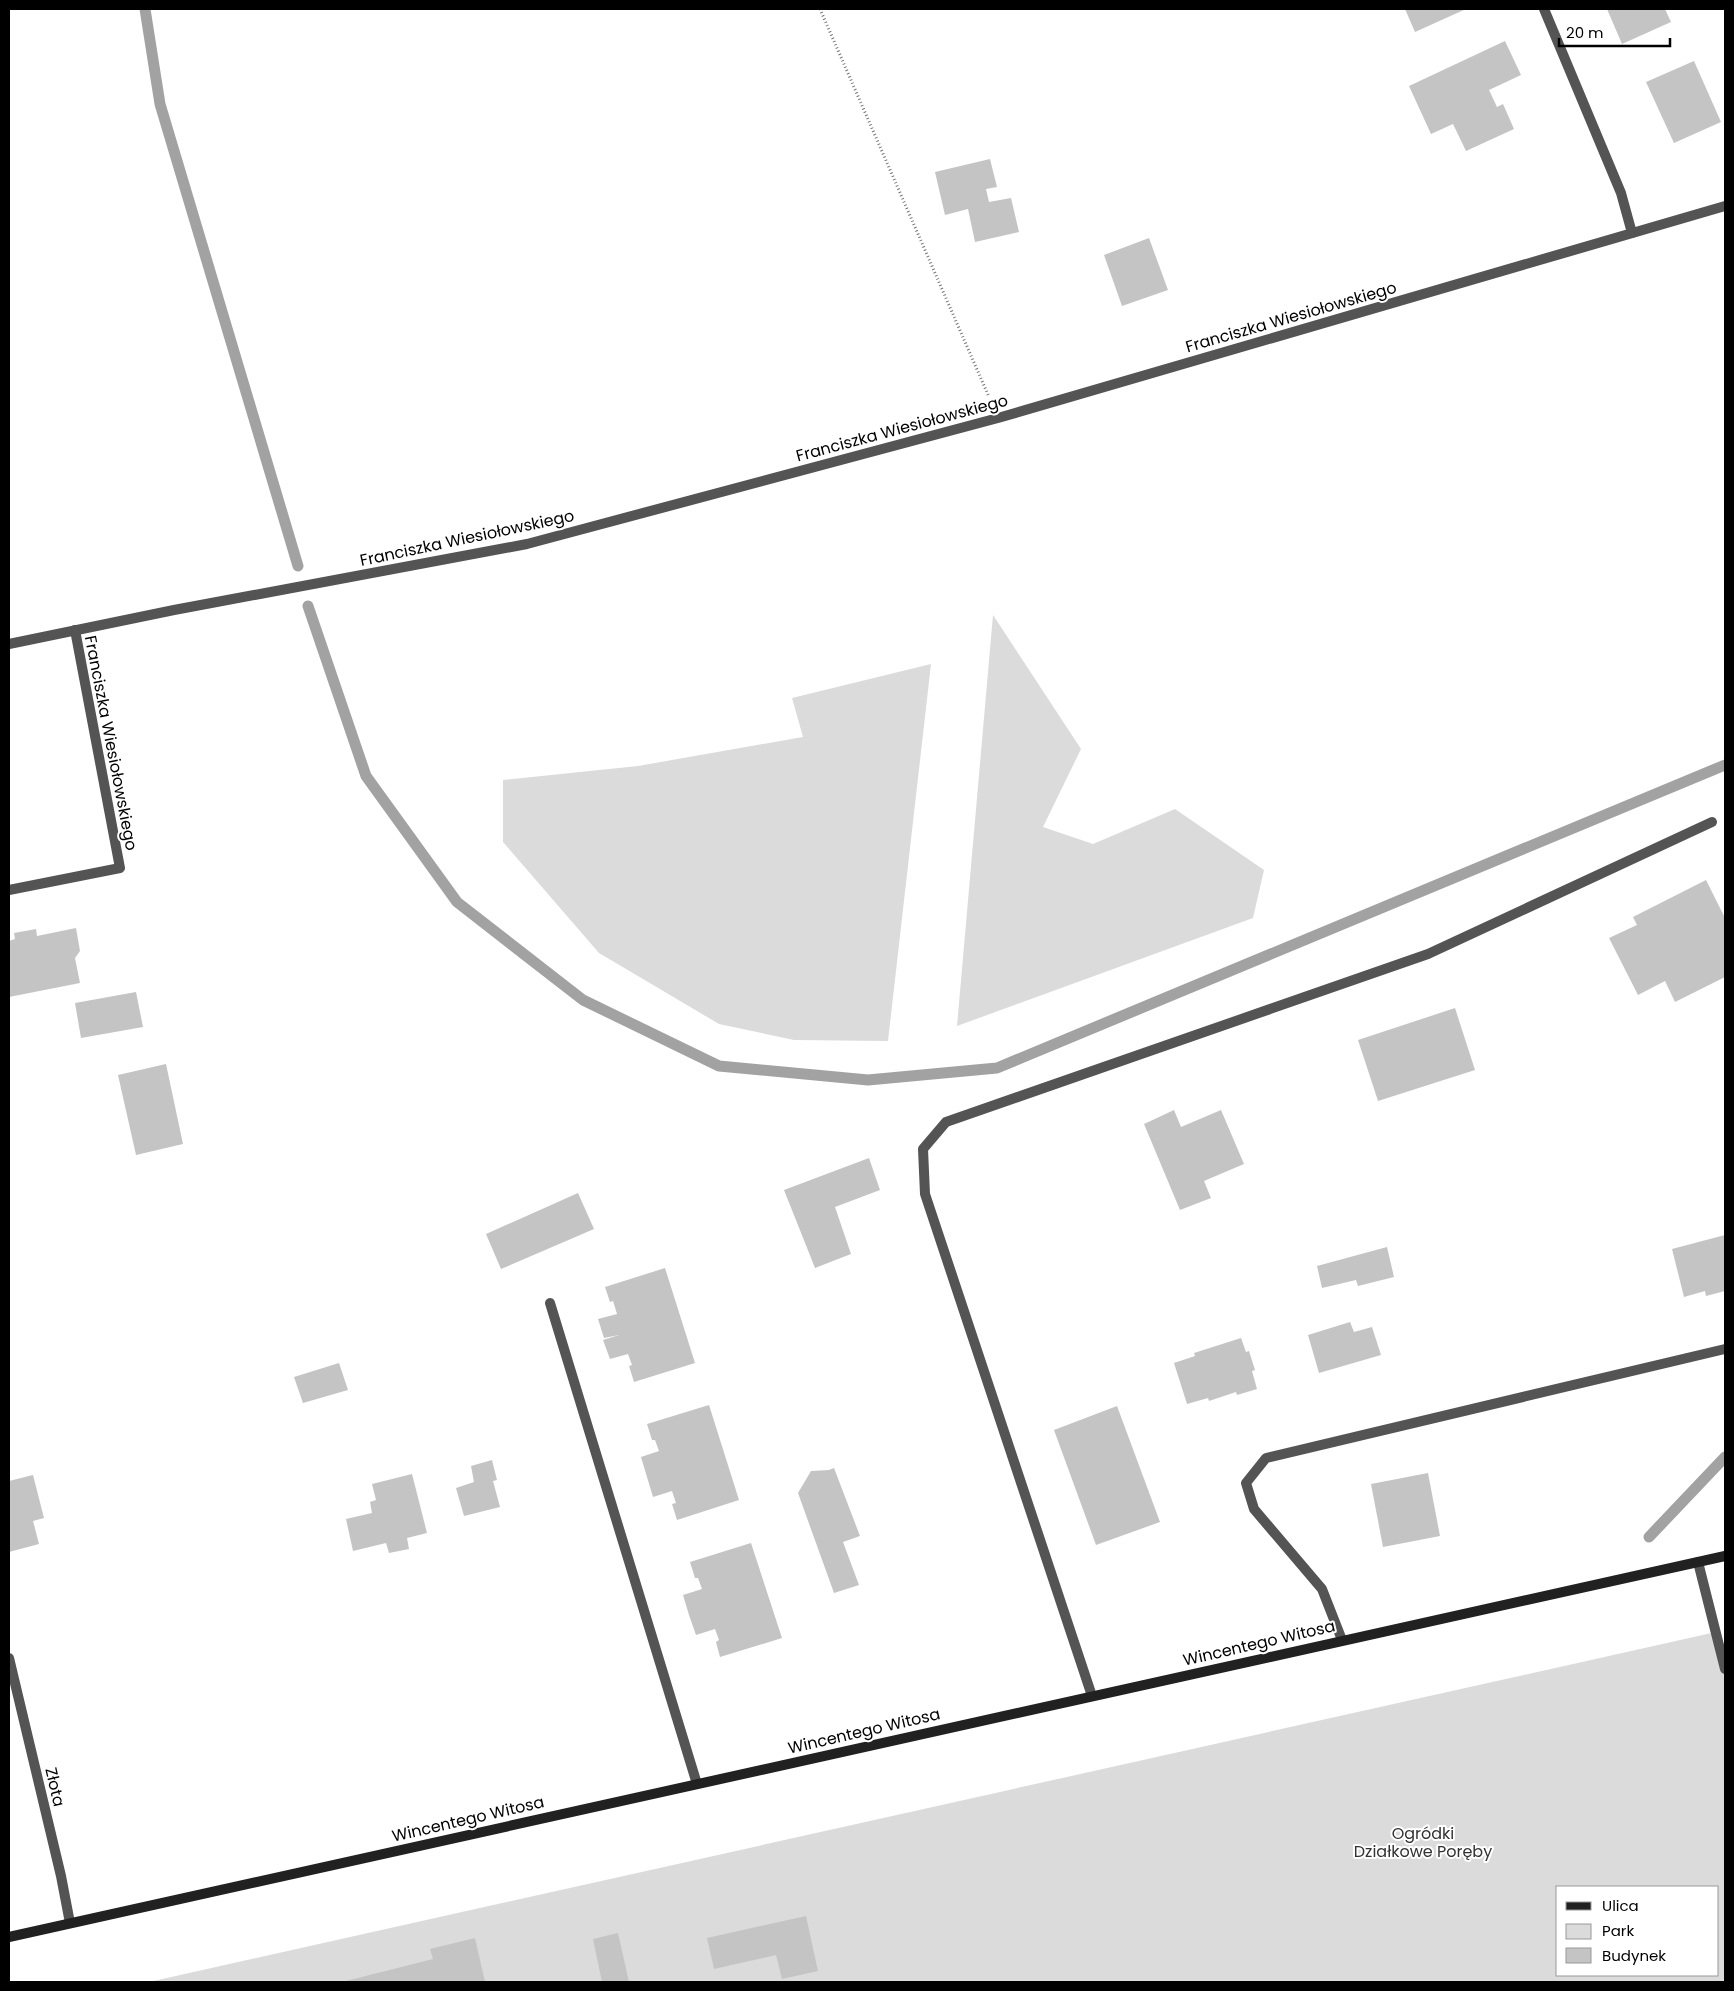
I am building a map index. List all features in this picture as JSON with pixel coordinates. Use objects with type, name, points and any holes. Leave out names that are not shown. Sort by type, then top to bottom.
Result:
[{"type":"street","points":[[1544,9],[1621,193],[1632,233]]},
{"type":"street","name":"Franciszka Wiesiołowskiego","points":[[9,644],[527,544],[998,418],[1725,206]]},
{"type":"street","name":"Franciszka Wiesiołowskiego","points":[[9,890],[120,868],[75,630]]},
{"type":"street","points":[[1092,1696],[925,1194],[923,1149],[946,1122],[1428,954],[1712,822]]},
{"type":"street","points":[[550,1304],[697,1784]]},
{"type":"street","points":[[1342,1640],[1322,1589],[1254,1509],[1246,1483],[1266,1458],[1725,1349]]},
{"type":"street","name":"Wincentego Witosa","points":[[9,1937],[1725,1556]]},
{"type":"street","points":[[1698,1562],[1725,1668]]},
{"type":"street","name":"Złota","points":[[9,1658],[61,1876],[70,1923]]},
{"type":"path","points":[[820,9],[998,418]]},
{"type":"green space","points":[[993,615],[1081,749],[1043,827],[1093,844],[1175,809],[1264,870],[1253,918],[957,1026]]},
{"type":"green space","points":[[931,664],[888,1041],[794,1040],[719,1024],[599,953],[503,842],[503,780],[638,766],[803,737],[792,698]]},
{"type":"green space","name":"Ogródki Działkowe Poręby","points":[[1716,1632],[1725,1669],[1725,1982],[149,1982]]},
{"type":"building","points":[[1405,9],[1466,9],[1415,32]]},
{"type":"building","points":[[1607,9],[1665,9],[1671,22],[1622,44]]},
{"type":"building","points":[[1505,41],[1521,75],[1489,90],[1497,107],[1503,104],[1514,129],[1466,151],[1453,124],[1431,134],[1409,86]]},
{"type":"building","points":[[1694,61],[1721,122],[1674,143],[1646,82]]},
{"type":"building","points":[[990,159],[997,187],[986,189],[989,202],[1011,198],[1019,232],[975,242],[968,209],[945,215],[935,172]]},
{"type":"building","points":[[1149,238],[1168,290],[1122,306],[1104,255]]},
{"type":"building","points":[[1706,880],[1725,918],[1725,977],[1675,1002],[1665,981],[1638,995],[1609,938],[1637,925],[1633,917]]},
{"type":"building","points":[[76,928],[80,951],[75,958],[80,983],[9,997],[9,941],[15,939],[14,933],[36,929],[37,936]]},
{"type":"building","points":[[136,992],[143,1027],[81,1038],[75,1003]]},
{"type":"building","points":[[1455,1008],[1475,1070],[1378,1101],[1358,1040]]},
{"type":"building","points":[[166,1064],[183,1144],[136,1155],[118,1075]]},
{"type":"building","points":[[1174,1110],[1181,1127],[1221,1110],[1244,1164],[1204,1181],[1211,1198],[1180,1210],[1144,1124]]},
{"type":"building","points":[[869,1158],[880,1190],[835,1207],[851,1254],[815,1268],[784,1190]]},
{"type":"building","points":[[578,1193],[594,1229],[501,1269],[486,1234]]},
{"type":"building","points":[[1725,1235],[1725,1291],[1706,1296],[1705,1291],[1684,1297],[1672,1249]]},
{"type":"building","points":[[1387,1247],[1394,1277],[1358,1286],[1356,1280],[1322,1288],[1317,1266]]},
{"type":"building","points":[[665,1268],[695,1363],[634,1382],[629,1366],[632,1365],[628,1354],[610,1359],[603,1340],[619,1335],[604,1338],[598,1319],[617,1314],[613,1301],[610,1302],[605,1287]]},
{"type":"building","points":[[1350,1322],[1354,1332],[1372,1327],[1381,1355],[1319,1373],[1308,1335]]},
{"type":"building","points":[[1241,1338],[1246,1352],[1249,1351],[1255,1370],[1252,1371],[1257,1389],[1237,1395],[1236,1392],[1209,1401],[1208,1398],[1187,1404],[1174,1363],[1195,1356],[1194,1353]]},
{"type":"building","points":[[339,1363],[348,1390],[303,1403],[294,1377]]},
{"type":"building","points":[[709,1405],[739,1500],[677,1520],[672,1504],[676,1503],[672,1491],[653,1497],[641,1457],[659,1451],[655,1440],[652,1440],[647,1424]]},
{"type":"building","points":[[1117,1406],[1160,1522],[1096,1545],[1054,1430]]},
{"type":"building","points":[[492,1460],[497,1480],[493,1481],[500,1507],[464,1516],[456,1488],[474,1482],[471,1466]]},
{"type":"building","points":[[834,1468],[860,1536],[843,1542],[859,1585],[834,1593],[798,1493],[811,1471]]},
{"type":"building","points":[[1428,1473],[1440,1536],[1383,1547],[1371,1484]]},
{"type":"building","points":[[412,1474],[427,1533],[407,1538],[409,1549],[389,1553],[386,1543],[353,1551],[346,1519],[372,1513],[370,1502],[376,1500],[372,1484]]},
{"type":"building","points":[[33,1475],[44,1518],[33,1521],[39,1544],[9,1552],[9,1481]]},
{"type":"building","points":[[751,1543],[782,1638],[720,1657],[716,1642],[719,1640],[715,1629],[696,1635],[689,1615],[683,1595],[702,1589],[698,1578],[695,1578],[690,1562]]},
{"type":"building","points":[[806,1916],[818,1971],[782,1979],[776,1955],[714,1969],[707,1938]]},
{"type":"building","points":[[618,1933],[629,1982],[602,1982],[593,1939]]},
{"type":"building","points":[[475,1938],[485,1982],[342,1982],[433,1959],[430,1949]]},
{"type":"waterway","points":[[145,9],[160,104],[298,566]]},
{"type":"waterway","points":[[308,606],[366,776],[457,902],[583,1000],[719,1066],[868,1080],[997,1068],[1725,765]]},
{"type":"waterway","points":[[1649,1537],[1725,1457]]}]
